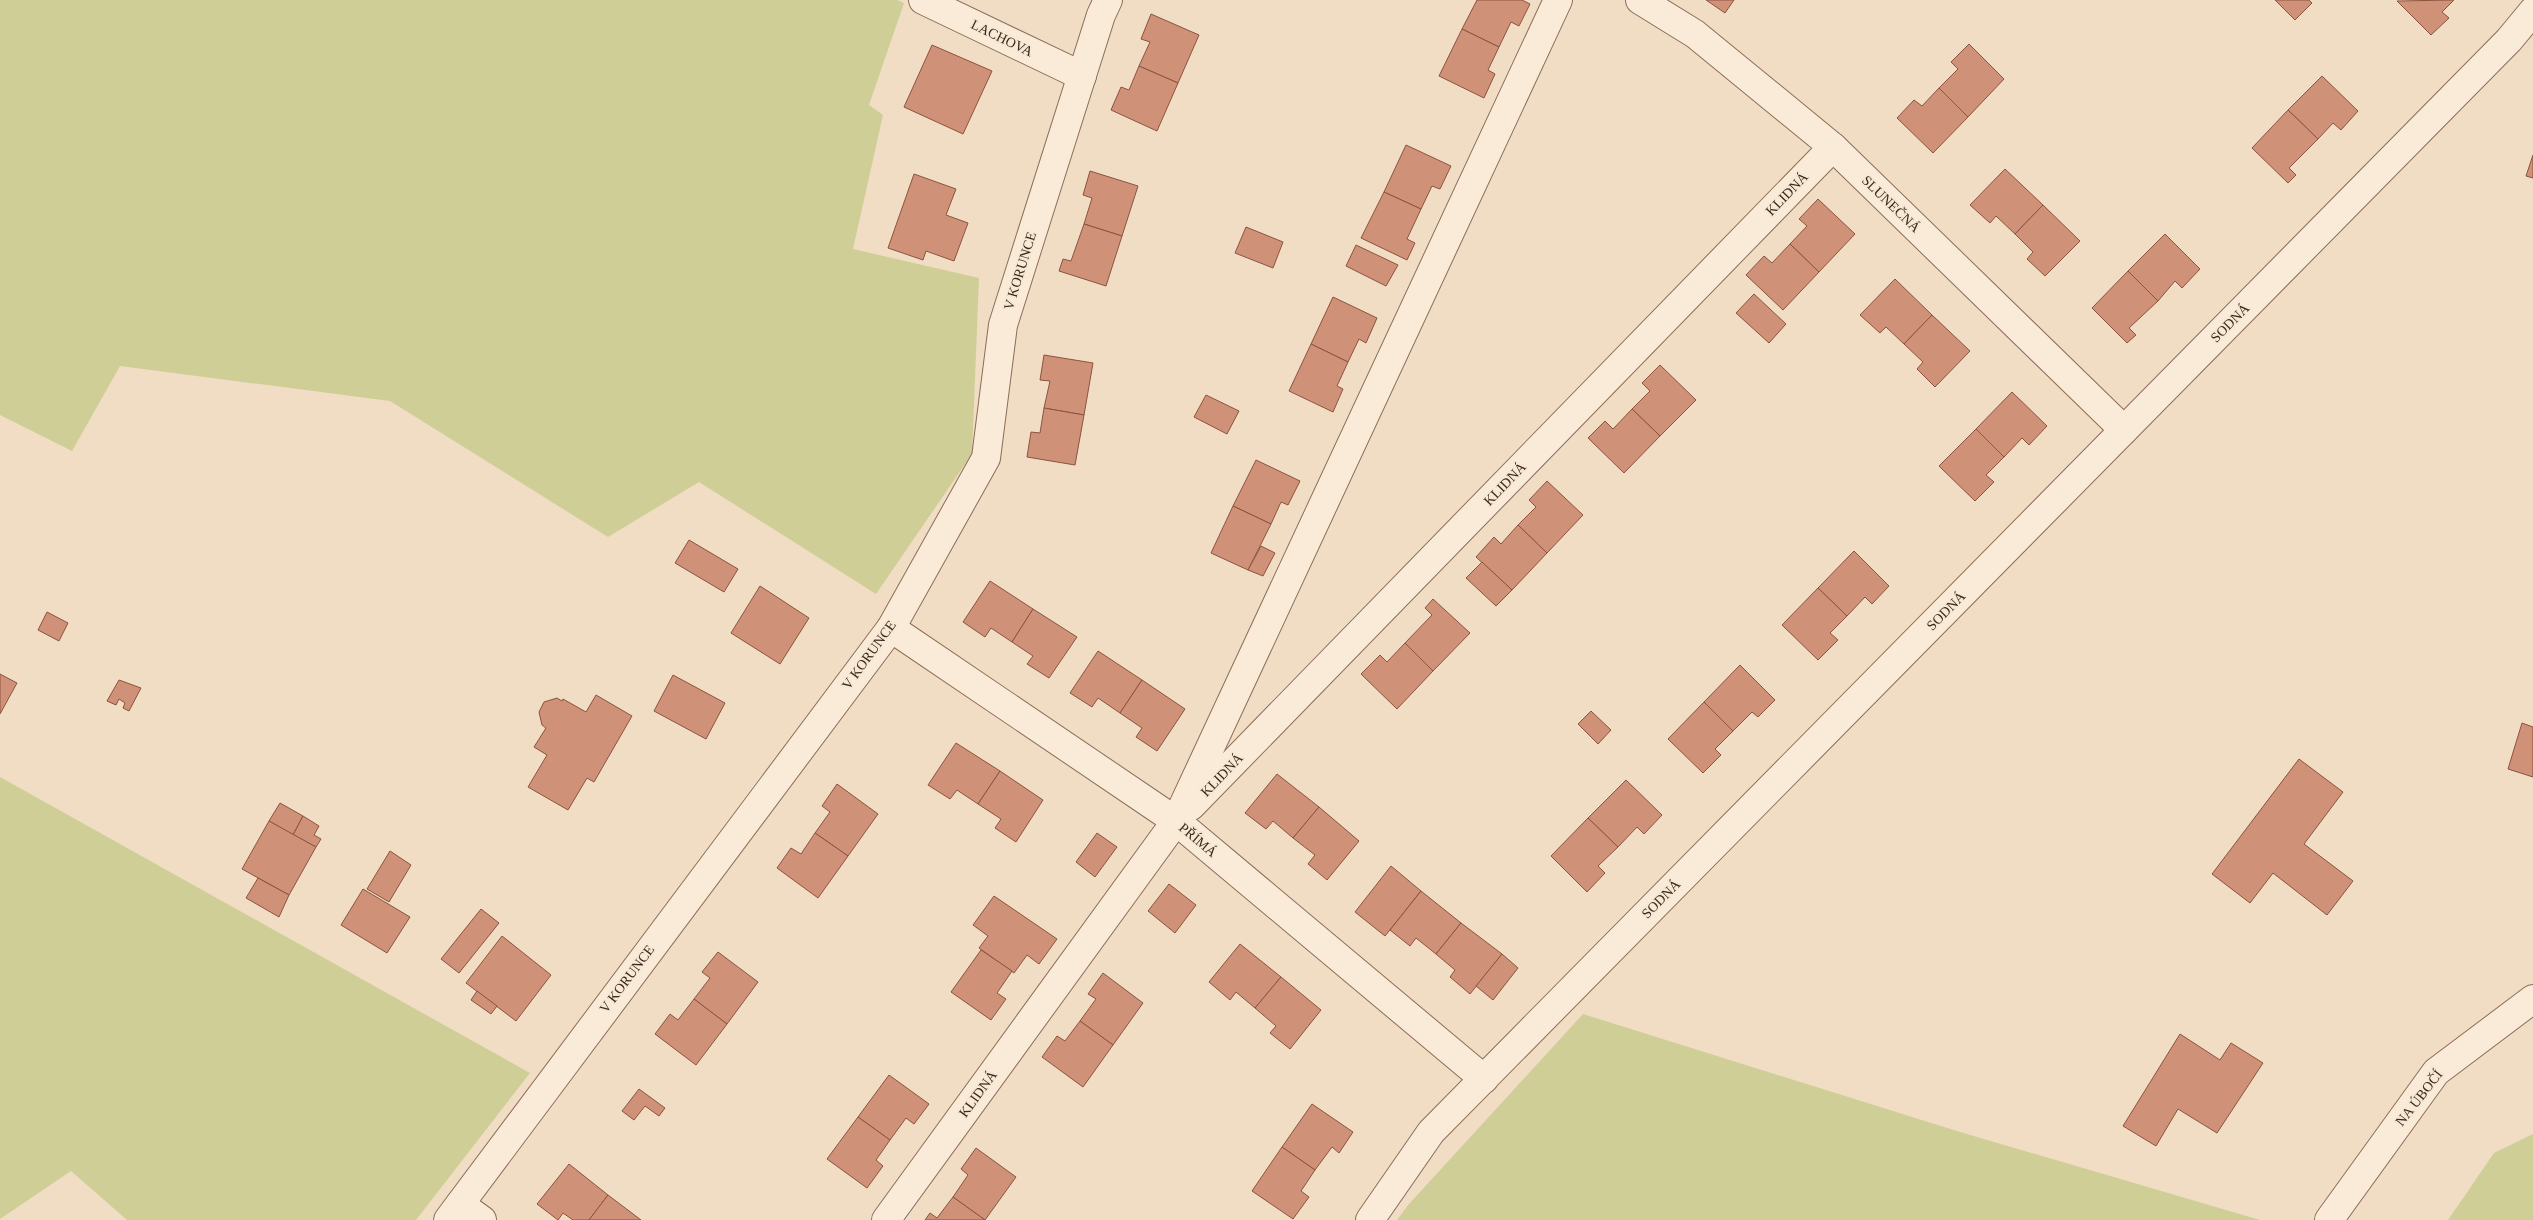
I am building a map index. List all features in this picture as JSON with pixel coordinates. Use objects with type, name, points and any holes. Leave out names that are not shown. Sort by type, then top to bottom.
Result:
[{"type":"street","name":"LACHOVA","points":[[923,0],[1082,76]]},
{"type":"street","name":"V KORUNCE","points":[[454,1212],[891,628],[986,458],[1003,325],[1108,0]]},
{"type":"street","name":"KLIDNÁ","points":[[1176,822],[1558,0]]},
{"type":"street","name":"SLUNEČNÁ","points":[[1640,0],[1695,34],[1833,147],[2124,430]]},
{"type":"street","name":"SODNÁ","points":[[1370,1220],[1431,1132],[2509,40],[2533,11]]},
{"type":"street","name":"KLIDNÁ","points":[[886,1220],[1176,822],[1833,147]]},
{"type":"street","name":"PŘÍMÁ","points":[[891,628],[1176,822],[1484,1078]]},
{"type":"street","name":"NA ÚBOČÍ","points":[[2329,1220],[2436,1072],[2533,999]]},
{"type":"street","points":[[454,1212],[482,1220]]},
{"type":"shaded area","points":[[0,0],[897,0],[904,3],[869,105],[883,115],[853,249],[979,278],[972,454],[876,594],[699,482],[608,537],[390,401],[120,366],[72,451],[0,415]]},
{"type":"shaded area","points":[[0,777],[530,1073],[416,1220],[127,1220],[71,1171],[0,1219]]},
{"type":"shaded area","points":[[1583,1014],[1960,1132],[2260,1220],[1397,1220],[1409,1204]]},
{"type":"shaded area","points":[[2533,1134],[2533,1220],[2448,1220],[2494,1153]]},
{"type":"building","points":[[1477,0],[1522,0],[1530,4],[1519,26],[1511,22],[1499,47],[1462,29]]},
{"type":"building","points":[[1706,0],[1734,0],[1725,13]]},
{"type":"building","points":[[2275,0],[2309,0],[2312,3],[2295,20]]},
{"type":"building","points":[[2454,0],[2442,12],[2449,18],[2431,35],[2397,1]]},
{"type":"building","points":[[1151,14],[1199,35],[1178,83],[1139,66],[1150,42],[1141,39]]},
{"type":"building","points":[[1462,29],[1499,47],[1488,70],[1495,74],[1484,98],[1439,76]]},
{"type":"building","points":[[1969,44],[2004,79],[1968,117],[1939,88],[1958,69],[1951,62]]},
{"type":"building","points":[[932,45],[992,71],[963,134],[904,107]]},
{"type":"building","points":[[1139,66],[1178,83],[1157,131],[1111,110],[1121,87],[1129,90]]},
{"type":"building","points":[[2322,76],[2358,111],[2341,130],[2333,123],[2318,139],[2288,110]]},
{"type":"building","points":[[1939,88],[1968,117],[1933,153],[1897,118],[1914,100],[1922,106]]},
{"type":"building","points":[[2288,110],[2318,139],[2289,168],[2296,175],[2288,183],[2252,148]]},
{"type":"building","points":[[1406,145],[1451,166],[1440,189],[1432,186],[1421,209],[1384,192]]},
{"type":"building","points":[[2533,155],[2533,178],[2526,176]]},
{"type":"building","points":[[2005,169],[2043,205],[2015,234],[1996,216],[1990,223],[1970,205]]},
{"type":"building","points":[[1090,171],[1138,186],[1122,236],[1084,224],[1092,198],[1083,195]]},
{"type":"building","points":[[914,174],[956,189],[946,215],[968,223],[954,261],[926,251],[923,260],[888,248]]},
{"type":"building","points":[[1384,192],[1421,209],[1407,239],[1415,243],[1407,260],[1361,238]]},
{"type":"building","points":[[1818,199],[1855,234],[1819,272],[1790,244],[1807,226],[1799,219]]},
{"type":"building","points":[[2043,205],[2080,241],[2045,276],[2027,259],[2033,252],[2015,234]]},
{"type":"building","points":[[1084,224],[1122,236],[1106,286],[1059,271],[1063,259],[1071,261]]},
{"type":"building","points":[[1246,227],[1283,242],[1273,268],[1235,253]]},
{"type":"building","points":[[2165,234],[2200,269],[2182,288],[2175,281],[2158,301],[2128,271]]},
{"type":"building","points":[[1790,244],[1819,272],[1783,310],[1746,275],[1764,256],[1772,263]]},
{"type":"building","points":[[1356,245],[1398,265],[1386,286],[1346,266]]},
{"type":"building","points":[[2128,271],[2158,301],[2129,328],[2136,335],[2127,343],[2092,308]]},
{"type":"building","points":[[1895,279],[1932,315],[1904,344],[1886,327],[1880,333],[1860,315]]},
{"type":"building","points":[[1754,294],[1786,324],[1769,343],[1736,313]]},
{"type":"building","points":[[1333,297],[1377,318],[1366,343],[1359,339],[1348,362],[1311,344]]},
{"type":"building","points":[[1932,315],[1970,351],[1935,387],[1917,369],[1923,362],[1904,344]]},
{"type":"building","points":[[1311,344],[1348,362],[1337,386],[1343,389],[1333,412],[1289,391]]},
{"type":"building","points":[[1044,355],[1093,363],[1084,415],[1044,408],[1050,381],[1040,380]]},
{"type":"building","points":[[1660,365],[1696,400],[1660,436],[1632,409],[1650,391],[1642,383]]},
{"type":"building","points":[[2012,392],[2047,426],[2029,445],[2022,438],[2004,457],[1976,429]]},
{"type":"building","points":[[1206,395],[1239,411],[1227,434],[1194,417]]},
{"type":"building","points":[[1044,408],[1084,415],[1075,465],[1027,457],[1031,432],[1040,433]]},
{"type":"building","points":[[1632,409],[1660,436],[1624,473],[1588,438],[1605,421],[1613,429]]},
{"type":"building","points":[[1976,429],[2004,457],[1986,475],[1994,482],[1975,501],[1939,466]]},
{"type":"building","points":[[1256,460],[1300,481],[1288,505],[1281,502],[1271,524],[1233,506]]},
{"type":"building","points":[[1547,481],[1583,515],[1547,553],[1518,525],[1536,507],[1529,500]]},
{"type":"building","points":[[1233,506],[1271,524],[1248,570],[1211,553]]},
{"type":"building","points":[[1518,525],[1547,553],[1512,590],[1476,557],[1494,537],[1501,544]]},
{"type":"building","points":[[689,540],[738,569],[724,592],[675,563]]},
{"type":"building","points":[[1261,546],[1275,553],[1263,576],[1248,570]]},
{"type":"building","points":[[1854,551],[1889,586],[1872,604],[1865,597],[1847,616],[1818,588]]},
{"type":"building","points":[[1482,562],[1512,590],[1496,606],[1466,578]]},
{"type":"building","points":[[990,581],[1033,609],[1012,642],[991,628],[985,637],[963,622]]},
{"type":"building","points":[[760,586],[809,618],[780,664],[731,633]]},
{"type":"building","points":[[1818,588],[1847,616],[1830,633],[1838,640],[1818,660],[1782,625]]},
{"type":"building","points":[[1433,599],[1470,633],[1433,671],[1405,643],[1432,615],[1425,608]]},
{"type":"building","points":[[1033,609],[1077,637],[1049,678],[1027,664],[1033,656],[1012,642]]},
{"type":"building","points":[[47,612],[68,623],[59,641],[38,630]]},
{"type":"building","points":[[1405,643],[1433,671],[1397,709],[1361,674],[1380,655],[1387,662]]},
{"type":"building","points":[[1098,651],[1142,680],[1120,713],[1098,698],[1092,707],[1070,693]]},
{"type":"building","points":[[1740,665],[1775,700],[1758,717],[1752,712],[1733,731],[1704,702]]},
{"type":"building","points":[[0,674],[17,683],[0,714]]},
{"type":"building","points":[[673,675],[725,703],[706,739],[654,711]]},
{"type":"building","points":[[119,680],[141,688],[129,711],[123,708],[125,703],[119,699],[116,705],[107,701]]},
{"type":"building","points":[[1142,680],[1185,709],[1157,751],[1136,737],[1142,728],[1120,713]]},
{"type":"building","points":[[596,695],[632,716],[594,782],[587,778],[568,810],[528,787],[547,755],[534,747],[546,728],[542,725],[539,712],[544,702],[557,698],[562,701],[563,699],[586,712]]},
{"type":"building","points":[[1704,702],[1733,731],[1715,749],[1721,755],[1703,773],[1668,739]]},
{"type":"building","points":[[1591,711],[1611,730],[1598,744],[1578,724]]},
{"type":"building","points":[[2522,723],[2533,727],[2533,777],[2508,769]]},
{"type":"building","points":[[956,743],[1000,771],[978,804],[957,790],[950,799],[928,785]]},
{"type":"building","points":[[2299,759],[2343,792],[2304,844],[2353,881],[2327,915],[2273,873],[2250,903],[2212,874]]},
{"type":"building","points":[[1000,771],[1043,800],[1016,842],[995,828],[1001,819],[978,804]]},
{"type":"building","points":[[1277,774],[1319,807],[1293,838],[1273,821],[1266,829],[1245,813]]},
{"type":"building","points":[[1626,780],[1662,815],[1644,834],[1637,827],[1618,847],[1588,818]]},
{"type":"building","points":[[837,784],[878,814],[848,856],[815,833],[830,812],[822,806]]},
{"type":"building","points":[[280,803],[303,816],[293,835],[269,821]]},
{"type":"building","points":[[1319,807],[1359,841],[1327,880],[1308,864],[1315,855],[1293,838]]},
{"type":"building","points":[[303,816],[319,826],[314,835],[321,839],[316,847],[293,835]]},
{"type":"building","points":[[1588,818],[1618,847],[1598,866],[1605,873],[1587,892],[1551,856]]},
{"type":"building","points":[[269,821],[316,847],[289,895],[242,869]]},
{"type":"building","points":[[815,833],[848,856],[818,898],[777,868],[791,848],[801,854]]},
{"type":"building","points":[[1097,833],[1117,847],[1095,877],[1076,862]]},
{"type":"building","points":[[390,851],[411,865],[389,902],[367,889]]},
{"type":"building","points":[[1391,866],[1421,891],[1385,936],[1355,912]]},
{"type":"building","points":[[258,878],[289,895],[279,917],[246,898]]},
{"type":"building","points":[[1169,884],[1196,905],[1175,933],[1148,911]]},
{"type":"building","points":[[363,889],[410,917],[387,953],[341,925]]},
{"type":"building","points":[[1421,891],[1461,923],[1436,954],[1416,938],[1410,946],[1390,930]]},
{"type":"building","points":[[994,896],[1057,939],[1039,964],[1027,955],[1014,973],[979,948],[988,936],[973,925]]},
{"type":"building","points":[[481,909],[499,923],[459,973],[441,959]]},
{"type":"building","points":[[1461,923],[1502,954],[1470,994],[1450,977],[1455,970],[1436,954]]},
{"type":"building","points":[[502,936],[551,975],[516,1021],[466,983]]},
{"type":"building","points":[[1240,944],[1281,977],[1255,1008],[1236,992],[1230,1000],[1209,982]]},
{"type":"building","points":[[981,950],[1012,971],[997,993],[1006,999],[991,1020],[951,992]]},
{"type":"building","points":[[718,952],[758,982],[727,1024],[694,999],[710,978],[702,972]]},
{"type":"building","points":[[1502,954],[1518,968],[1493,1000],[1476,986]]},
{"type":"building","points":[[1103,973],[1143,1003],[1113,1045],[1080,1021],[1096,999],[1088,994]]},
{"type":"building","points":[[1281,977],[1321,1010],[1290,1049],[1270,1033],[1276,1026],[1255,1008]]},
{"type":"building","points":[[477,991],[497,1006],[491,1014],[471,1000]]},
{"type":"building","points":[[694,999],[727,1024],[696,1065],[655,1034],[670,1014],[678,1020]]},
{"type":"building","points":[[1080,1021],[1113,1045],[1083,1087],[1042,1057],[1057,1036],[1065,1041]]},
{"type":"building","points":[[2180,1034],[2220,1060],[2231,1043],[2263,1063],[2217,1133],[2178,1109],[2156,1146],[2123,1126]]},
{"type":"building","points":[[889,1075],[929,1104],[914,1124],[906,1118],[890,1140],[858,1117]]},
{"type":"building","points":[[639,1089],[665,1108],[659,1116],[645,1106],[634,1120],[622,1111]]},
{"type":"building","points":[[1312,1104],[1353,1132],[1339,1153],[1332,1147],[1315,1170],[1282,1147]]},
{"type":"building","points":[[858,1117],[890,1140],[876,1160],[883,1166],[867,1188],[827,1159]]},
{"type":"building","points":[[1282,1147],[1315,1170],[1301,1191],[1309,1197],[1293,1219],[1252,1191]]},
{"type":"building","points":[[976,1148],[1016,1177],[985,1220],[953,1197],[968,1175],[961,1169]]},
{"type":"building","points":[[569,1164],[608,1195],[589,1220],[573,1220],[563,1213],[558,1220],[537,1204]]},
{"type":"building","points":[[608,1195],[641,1220],[589,1220]]},
{"type":"building","points":[[953,1197],[985,1220],[925,1220],[930,1213],[937,1218]]}]
